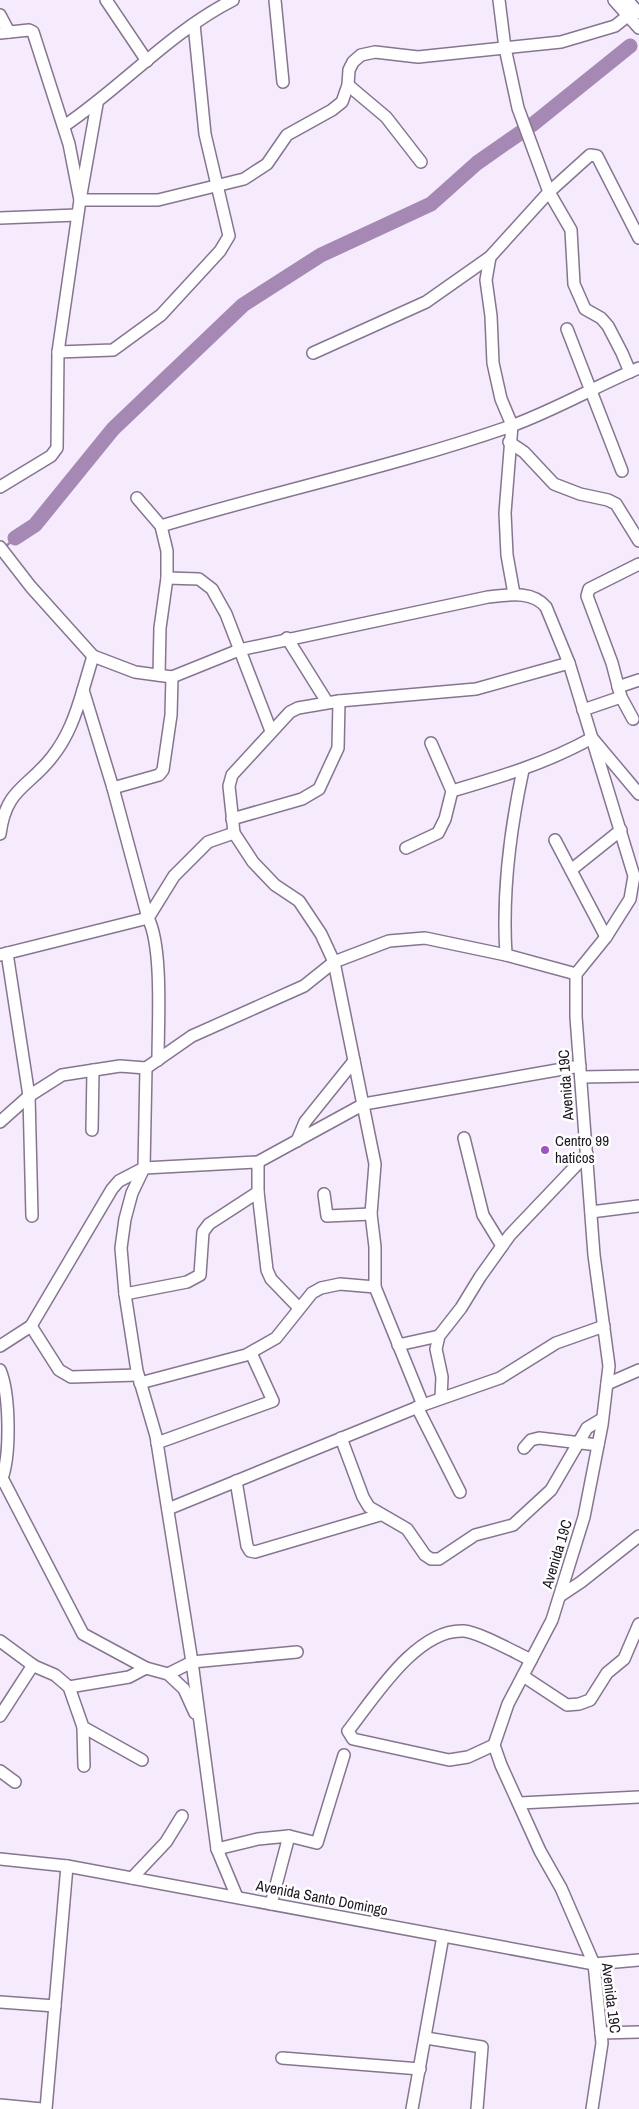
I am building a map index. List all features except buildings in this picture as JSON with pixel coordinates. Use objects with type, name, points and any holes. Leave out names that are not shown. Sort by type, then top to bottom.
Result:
[{"type":"street","points":[[106,0],[147,61]]},
{"type":"street","points":[[64,126],[97,104],[147,61],[210,12],[233,0]]},
{"type":"street","points":[[275,0],[283,82]]},
{"type":"street","points":[[160,526],[240,502],[350,476],[512,425],[634,370],[622,353],[608,326],[601,318],[586,308],[574,284],[571,230],[548,192],[518,108],[505,48],[500,0]]},
{"type":"street","points":[[614,0],[634,13]]},
{"type":"street","points":[[627,0],[639,28]]},
{"type":"street","points":[[80,200],[158,200],[244,179],[266,164],[287,135],[332,110],[342,102],[353,62],[361,55],[375,52],[418,57],[561,42],[615,26],[634,13]]},
{"type":"street","points":[[0,15],[4,32],[29,30],[33,32],[64,126],[80,200]]},
{"type":"street","points":[[58,352],[113,350],[161,315],[220,252],[229,236],[205,134],[194,24]]},
{"type":"street","points":[[348,85],[386,117],[421,162]]},
{"type":"street","points":[[0,487],[51,456],[57,448],[58,352],[77,215],[97,104]]},
{"type":"street","points":[[313,353],[426,302],[490,257],[548,192],[590,155],[597,156],[639,238]]},
{"type":"street","points":[[0,218],[77,215]]},
{"type":"street","points":[[490,257],[486,280],[491,316],[494,363],[501,399],[512,425],[509,442],[505,513],[507,555],[514,594]]},
{"type":"street","points":[[567,330],[622,471]]},
{"type":"street","points":[[509,442],[524,452],[554,484],[580,494],[608,500],[616,504],[639,541]]},
{"type":"street","points":[[137,498],[160,526],[167,551],[167,578],[160,628],[160,675]]},
{"type":"street","points":[[0,547],[31,587],[93,656],[135,672],[172,677],[240,650],[287,638],[488,597],[514,594],[532,596],[541,601],[546,607],[569,664],[637,876],[630,899],[606,938],[576,974],[506,955],[425,938],[389,941],[334,962],[304,986],[192,1036],[146,1068],[120,1066],[62,1075],[29,1096],[0,1122]]},
{"type":"street","points":[[633,719],[620,692],[587,592],[639,564]]},
{"type":"street","points":[[167,578],[199,579],[205,582],[226,614],[271,731]]},
{"type":"street","points":[[287,638],[327,702]]},
{"type":"street","points":[[0,826],[12,796],[51,758],[67,736],[93,656]]},
{"type":"street","points":[[460,1492],[420,1406],[375,1287],[375,1247],[371,1214],[375,1164],[334,962],[322,934],[299,901],[269,879],[253,862],[234,833],[228,786],[232,775],[271,731],[290,712],[298,708],[327,702],[476,689],[569,664]]},
{"type":"street","points":[[113,788],[159,775],[163,770],[171,715],[172,677]]},
{"type":"street","points":[[583,710],[620,692],[639,680]]},
{"type":"street","points":[[83,690],[113,788],[148,918],[153,929],[158,988],[158,1060]]},
{"type":"street","points":[[232,818],[302,799],[319,789],[338,748],[339,701]]},
{"type":"street","points":[[452,791],[523,770],[568,751],[592,738]]},
{"type":"street","points":[[592,738],[639,794]]},
{"type":"street","points":[[406,848],[438,833],[445,819],[452,791],[431,742]]},
{"type":"street","points":[[506,955],[503,916],[515,805],[523,770]]},
{"type":"street","points":[[571,870],[621,830]]},
{"type":"street","points":[[32,1216],[29,1096],[4,954],[148,918],[174,876],[208,842],[234,833]]},
{"type":"street","points":[[556,840],[606,938]]},
{"type":"street","name":"Avenida 19C","points":[[576,974],[576,1017],[594,1255],[609,1366],[598,1445],[584,1517],[552,1620],[508,1704],[494,1745],[594,1964],[601,2033],[592,2109]]},
{"type":"street","points":[[297,1141],[305,1122],[354,1061]]},
{"type":"street","points":[[146,1068],[144,1168],[132,1193],[125,1219],[121,1248],[125,1294],[139,1379],[157,1443],[168,1509],[192,1662],[217,1849],[237,1897]]},
{"type":"street","points":[[92,1130],[93,1070]]},
{"type":"street","points":[[0,1346],[31,1326],[112,1189],[119,1182],[144,1168],[258,1162],[364,1104],[580,1072],[639,1076]]},
{"type":"street","points":[[464,1138],[483,1215],[502,1246]]},
{"type":"street","points":[[441,1398],[442,1377],[436,1349],[439,1336],[461,1308],[502,1246],[586,1154]]},
{"type":"street","points":[[258,1162],[258,1192],[267,1270],[271,1279],[299,1308]]},
{"type":"street","points":[[125,1294],[188,1282],[200,1274],[203,1232],[209,1224],[258,1192]]},
{"type":"street","points":[[324,1194],[327,1216],[371,1214]]},
{"type":"street","points":[[591,1212],[639,1206]]},
{"type":"street","points":[[31,1326],[59,1370],[72,1377],[139,1379],[251,1352],[276,1338],[312,1293],[321,1288],[340,1284],[375,1287]]},
{"type":"street","points":[[168,1509],[420,1406],[500,1378],[556,1343],[604,1326]]},
{"type":"street","points":[[398,1345],[439,1336]]},
{"type":"street","points":[[157,1443],[273,1401],[251,1352]]},
{"type":"street","points":[[0,1370],[6,1384],[7,1418],[1,1478],[83,1634],[146,1668],[168,1674],[184,1689],[200,1726]]},
{"type":"street","points":[[607,1384],[639,1370]]},
{"type":"street","points":[[341,1438],[363,1497],[370,1507],[380,1515],[390,1517],[407,1529],[425,1555],[431,1559],[439,1559],[475,1535],[513,1525],[551,1490],[586,1428],[602,1419]]},
{"type":"street","points":[[524,1448],[531,1440],[538,1438],[598,1445]]},
{"type":"street","points":[[236,1481],[247,1546],[250,1551],[255,1552],[380,1515]]},
{"type":"street","points":[[560,1596],[639,1537]]},
{"type":"street","points":[[523,1676],[567,1705],[590,1700],[607,1673],[624,1659],[639,1624]]},
{"type":"street","points":[[494,1745],[468,1757],[448,1760],[353,1739],[348,1731],[388,1680],[416,1650],[430,1639],[450,1631],[466,1631],[531,1660]]},
{"type":"street","points":[[0,1641],[32,1665],[55,1675],[69,1687],[83,1727],[84,1766]]},
{"type":"street","points":[[168,1674],[192,1662],[298,1652]]},
{"type":"street","points":[[0,1716],[32,1665]]},
{"type":"street","points":[[69,1687],[129,1677],[146,1668]]},
{"type":"street","points":[[83,1727],[142,1760]]},
{"type":"street","points":[[217,1849],[258,1839],[289,1836],[318,1843],[344,1755]]},
{"type":"street","points":[[0,1771],[16,1782]]},
{"type":"street","points":[[520,1803],[639,1797]]},
{"type":"street","points":[[132,1878],[166,1842],[182,1816]]},
{"type":"street","points":[[271,1904],[289,1836]]},
{"type":"street","name":"Avenida Santo Domingo","points":[[0,1859],[67,1866],[594,1964],[639,1960]]},
{"type":"street","points":[[46,2109],[67,1866]]},
{"type":"street","points":[[412,2109],[443,1936]]},
{"type":"street","points":[[0,2002],[55,2006]]},
{"type":"street","points":[[601,2033],[639,2032]]},
{"type":"street","points":[[426,2038],[482,2047],[477,2109]]},
{"type":"street","points":[[282,2058],[420,2069]]},
{"type":"street","points":[[0,2105],[42,2109]]},
{"type":"waterway","points":[[532,125],[630,46]]},
{"type":"waterway","points":[[15,538],[35,525],[113,429],[243,305],[321,255],[431,204],[477,163],[520,133]]},
{"type":"waterway","points":[[5,547],[15,538]]},
{"type":"place","name":"Centro 99 haticos","points":[[545,1150]]}]
